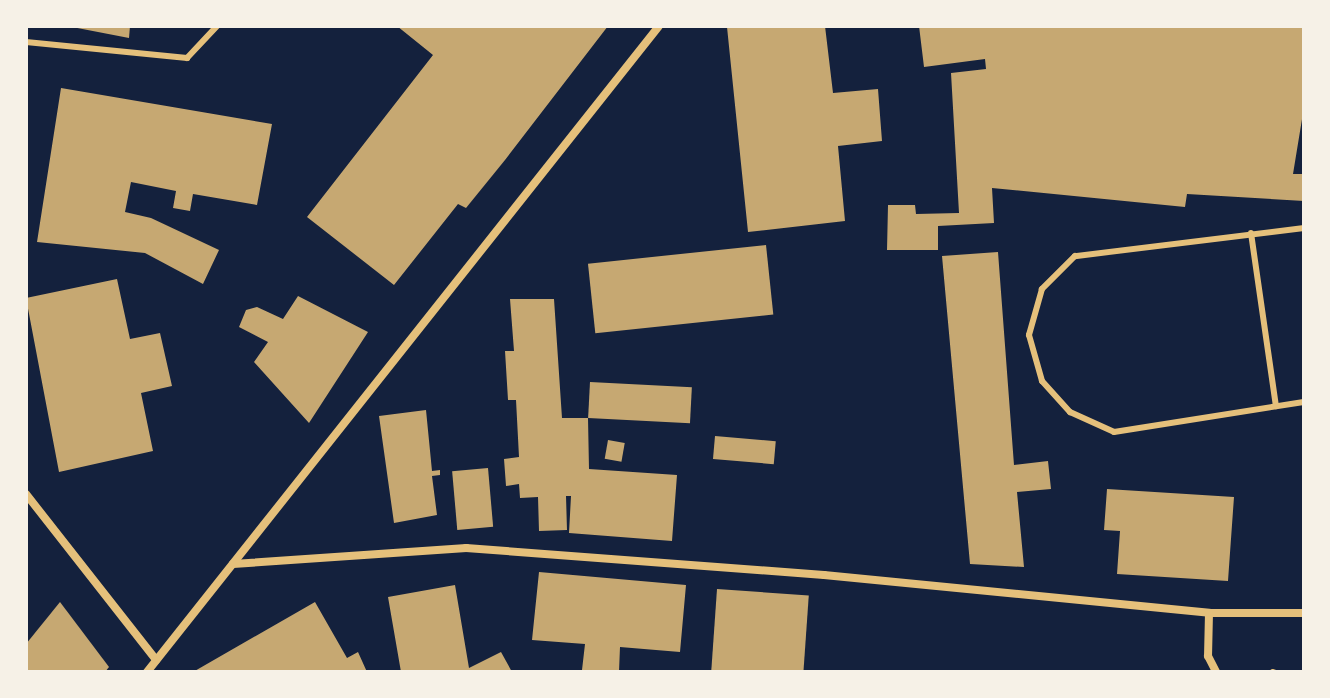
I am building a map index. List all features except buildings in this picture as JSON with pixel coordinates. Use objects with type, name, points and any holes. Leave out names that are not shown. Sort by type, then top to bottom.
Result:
[{"type":"street","points":[[147,672],[659,26]]},
{"type":"street","points":[[26,494],[156,660]]},
{"type":"street","points":[[233,564],[466,548],[824,575],[1209,613],[1304,613]]},
{"type":"street","points":[[1209,613],[1208,656],[1216,672]]},
{"type":"lane","points":[[26,42],[187,58],[217,26]]},
{"type":"lane","points":[[1304,228],[1075,256],[1042,289],[1029,335],[1042,381],[1070,412],[1114,432],[1304,402]]},
{"type":"lane","points":[[1251,233],[1276,406]]}]
